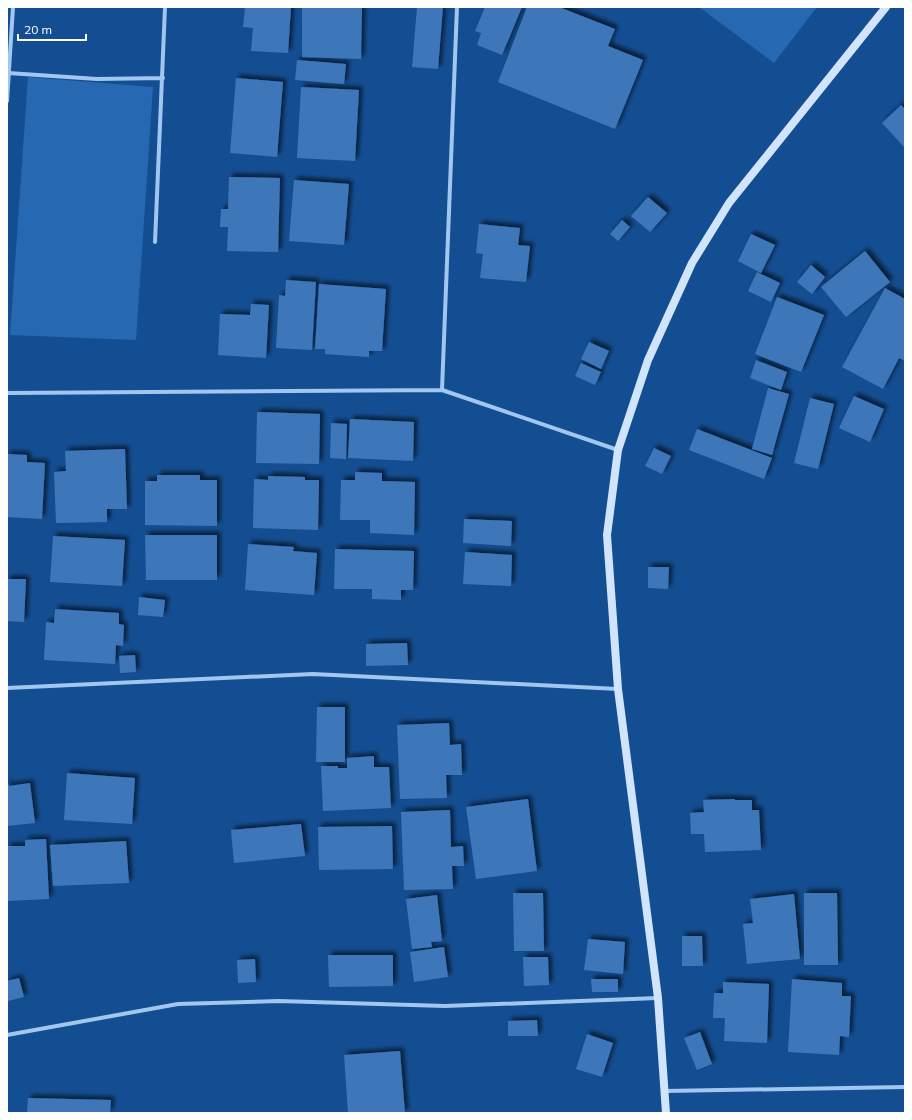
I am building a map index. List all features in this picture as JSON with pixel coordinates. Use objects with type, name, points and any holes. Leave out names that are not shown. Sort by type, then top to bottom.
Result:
[{"type":"street","points":[[7,101],[13,7]]},
{"type":"street","points":[[155,242],[165,7]]},
{"type":"street","points":[[442,390],[457,7]]},
{"type":"street","points":[[666,1113],[658,998],[618,689],[607,535],[618,450],[648,360],[692,263],[729,203],[886,7]]},
{"type":"street","points":[[8,73],[97,79],[163,78]]},
{"type":"street","points":[[7,393],[442,390],[618,450]]},
{"type":"street","points":[[7,688],[313,674],[618,689]]},
{"type":"street","points":[[7,1035],[178,1004],[279,1001],[445,1006],[658,998]]},
{"type":"street","points":[[665,1091],[905,1087]]},
{"type":"shaded area","points":[[699,7],[817,7],[774,63]]},
{"type":"shaded area","points":[[28,77],[153,87],[136,340],[10,335]]},
{"type":"building","points":[[245,7],[291,7],[288,53],[251,51],[253,28],[243,27]]},
{"type":"building","points":[[302,7],[362,7],[361,59],[302,57]]},
{"type":"building","points":[[417,7],[443,7],[438,69],[412,67]]},
{"type":"building","points":[[485,7],[522,7],[502,55],[477,45],[481,33],[475,31]]},
{"type":"building","points":[[527,7],[559,7],[615,29],[608,46],[643,60],[615,129],[498,82]]},
{"type":"building","points":[[297,60],[346,64],[344,84],[295,80]]},
{"type":"building","points":[[236,78],[283,82],[277,157],[230,153]]},
{"type":"building","points":[[301,87],[359,90],[355,161],[297,158]]},
{"type":"building","points":[[901,105],[905,109],[905,148],[882,123]]},
{"type":"building","points":[[229,177],[280,178],[278,252],[227,251],[228,227],[220,227],[221,209],[228,209]]},
{"type":"building","points":[[294,180],[349,184],[344,245],[289,241]]},
{"type":"building","points":[[648,197],[667,213],[650,232],[631,216]]},
{"type":"building","points":[[622,220],[630,227],[618,241],[610,234]]},
{"type":"building","points":[[479,224],[520,228],[518,245],[530,246],[526,282],[480,278],[483,254],[476,253]]},
{"type":"building","points":[[751,234],[775,245],[761,273],[738,261]]},
{"type":"building","points":[[865,251],[890,282],[846,317],[821,287]]},
{"type":"building","points":[[811,265],[825,277],[812,294],[797,282]]},
{"type":"building","points":[[757,272],[780,283],[771,302],[748,291]]},
{"type":"building","points":[[286,280],[316,282],[312,350],[276,348],[279,295],[285,296]]},
{"type":"building","points":[[319,284],[386,289],[382,351],[369,351],[369,357],[325,354],[325,349],[315,349]]},
{"type":"building","points":[[885,288],[905,299],[905,361],[899,358],[883,389],[842,367]]},
{"type":"building","points":[[777,297],[824,315],[801,372],[755,354]]},
{"type":"building","points":[[251,304],[269,305],[266,358],[218,355],[220,314],[250,315]]},
{"type":"building","points":[[589,342],[609,351],[601,369],[581,359]]},
{"type":"building","points":[[756,360],[787,372],[781,390],[750,378]]},
{"type":"building","points":[[581,363],[601,372],[595,385],[575,376]]},
{"type":"building","points":[[768,388],[789,394],[772,455],[752,449]]},
{"type":"building","points":[[854,396],[884,409],[870,442],[839,428]]},
{"type":"building","points":[[810,398],[834,404],[818,469],[794,463]]},
{"type":"building","points":[[257,412],[320,414],[319,464],[256,463]]},
{"type":"building","points":[[350,419],[414,422],[413,461],[348,458]]},
{"type":"building","points":[[331,423],[347,424],[346,459],[330,458]]},
{"type":"building","points":[[697,429],[772,458],[764,479],[689,450]]},
{"type":"building","points":[[654,448],[671,456],[662,474],[645,466]]},
{"type":"building","points":[[125,449],[127,509],[107,509],[107,522],[56,523],[54,472],[66,471],[65,451]]},
{"type":"building","points":[[7,454],[27,455],[27,462],[45,463],[42,519],[7,517]]},
{"type":"building","points":[[355,472],[382,473],[382,481],[415,482],[414,535],[370,533],[370,520],[340,520],[341,480],[355,480]]},
{"type":"building","points":[[157,475],[200,475],[200,480],[217,480],[217,526],[145,525],[145,481],[157,481]]},
{"type":"building","points":[[268,476],[305,477],[305,480],[319,480],[318,530],[253,528],[254,479],[268,480]]},
{"type":"building","points":[[464,519],[512,521],[511,546],[463,543]]},
{"type":"building","points":[[145,535],[217,535],[217,580],[146,580]]},
{"type":"building","points":[[53,536],[125,540],[122,586],[50,582]]},
{"type":"building","points":[[248,544],[294,547],[293,551],[317,553],[314,595],[245,590]]},
{"type":"building","points":[[335,549],[414,551],[413,590],[401,590],[401,600],[372,599],[372,589],[334,589]]},
{"type":"building","points":[[465,552],[512,555],[511,586],[463,584]]},
{"type":"building","points":[[648,567],[669,567],[668,589],[648,588]]},
{"type":"building","points":[[7,579],[26,579],[24,622],[7,621]]},
{"type":"building","points":[[139,597],[165,600],[163,617],[138,615]]},
{"type":"building","points":[[55,609],[119,613],[119,624],[124,625],[123,646],[116,645],[115,664],[44,660],[46,622],[54,623]]},
{"type":"building","points":[[407,643],[408,665],[366,666],[366,644]]},
{"type":"building","points":[[135,655],[136,672],[120,673],[119,656]]},
{"type":"building","points":[[317,707],[345,707],[345,762],[316,762]]},
{"type":"building","points":[[449,723],[450,745],[461,744],[462,775],[446,775],[447,798],[400,799],[397,725]]},
{"type":"building","points":[[374,756],[374,767],[389,767],[391,808],[323,811],[321,766],[338,766],[338,768],[347,768],[347,758]]},
{"type":"building","points":[[67,773],[135,778],[132,824],[64,820]]},
{"type":"building","points":[[7,780],[9,786],[30,783],[35,823],[7,826]]},
{"type":"building","points":[[528,799],[537,871],[476,879],[466,807]]},
{"type":"building","points":[[703,800],[752,800],[752,810],[759,810],[761,850],[705,852],[704,834],[691,834],[690,813],[704,812]]},
{"type":"building","points":[[450,810],[451,847],[463,846],[464,866],[452,866],[453,889],[404,890],[401,812]]},
{"type":"building","points":[[301,824],[305,856],[234,863],[231,830]]},
{"type":"building","points":[[392,826],[393,869],[319,870],[318,827]]},
{"type":"building","points":[[46,839],[49,899],[7,901],[7,846],[25,846],[25,840]]},
{"type":"building","points":[[126,841],[129,883],[53,886],[50,845]]},
{"type":"building","points":[[513,893],[543,893],[544,951],[514,951]]},
{"type":"building","points":[[804,893],[837,893],[838,965],[804,965]]},
{"type":"building","points":[[794,894],[800,959],[747,964],[743,924],[753,923],[750,899]]},
{"type":"building","points":[[437,895],[442,941],[431,942],[432,947],[412,949],[406,899]]},
{"type":"building","points":[[682,936],[702,936],[703,966],[682,966]]},
{"type":"building","points":[[588,939],[625,942],[623,974],[584,970]]},
{"type":"building","points":[[444,947],[448,977],[414,982],[410,952]]},
{"type":"building","points":[[328,955],[393,955],[393,986],[329,987]]},
{"type":"building","points":[[523,957],[548,957],[549,985],[524,986]]},
{"type":"building","points":[[255,959],[256,982],[238,983],[237,960]]},
{"type":"building","points":[[19,978],[24,997],[8,1001],[7,981]]},
{"type":"building","points":[[591,979],[618,979],[618,992],[592,992]]},
{"type":"building","points":[[792,979],[842,983],[842,996],[851,996],[849,1037],[840,1036],[839,1055],[788,1052]]},
{"type":"building","points":[[723,982],[769,984],[767,1043],[724,1041],[725,1018],[713,1018],[714,993],[723,993]]},
{"type":"building","points":[[537,1020],[538,1036],[508,1036],[508,1021]]},
{"type":"building","points":[[700,1032],[712,1064],[697,1070],[684,1038]]},
{"type":"building","points":[[587,1034],[613,1043],[602,1077],[576,1069]]},
{"type":"building","points":[[400,1051],[405,1113],[348,1113],[344,1055]]},
{"type":"building","points":[[28,1098],[111,1100],[110,1113],[27,1113]]}]
